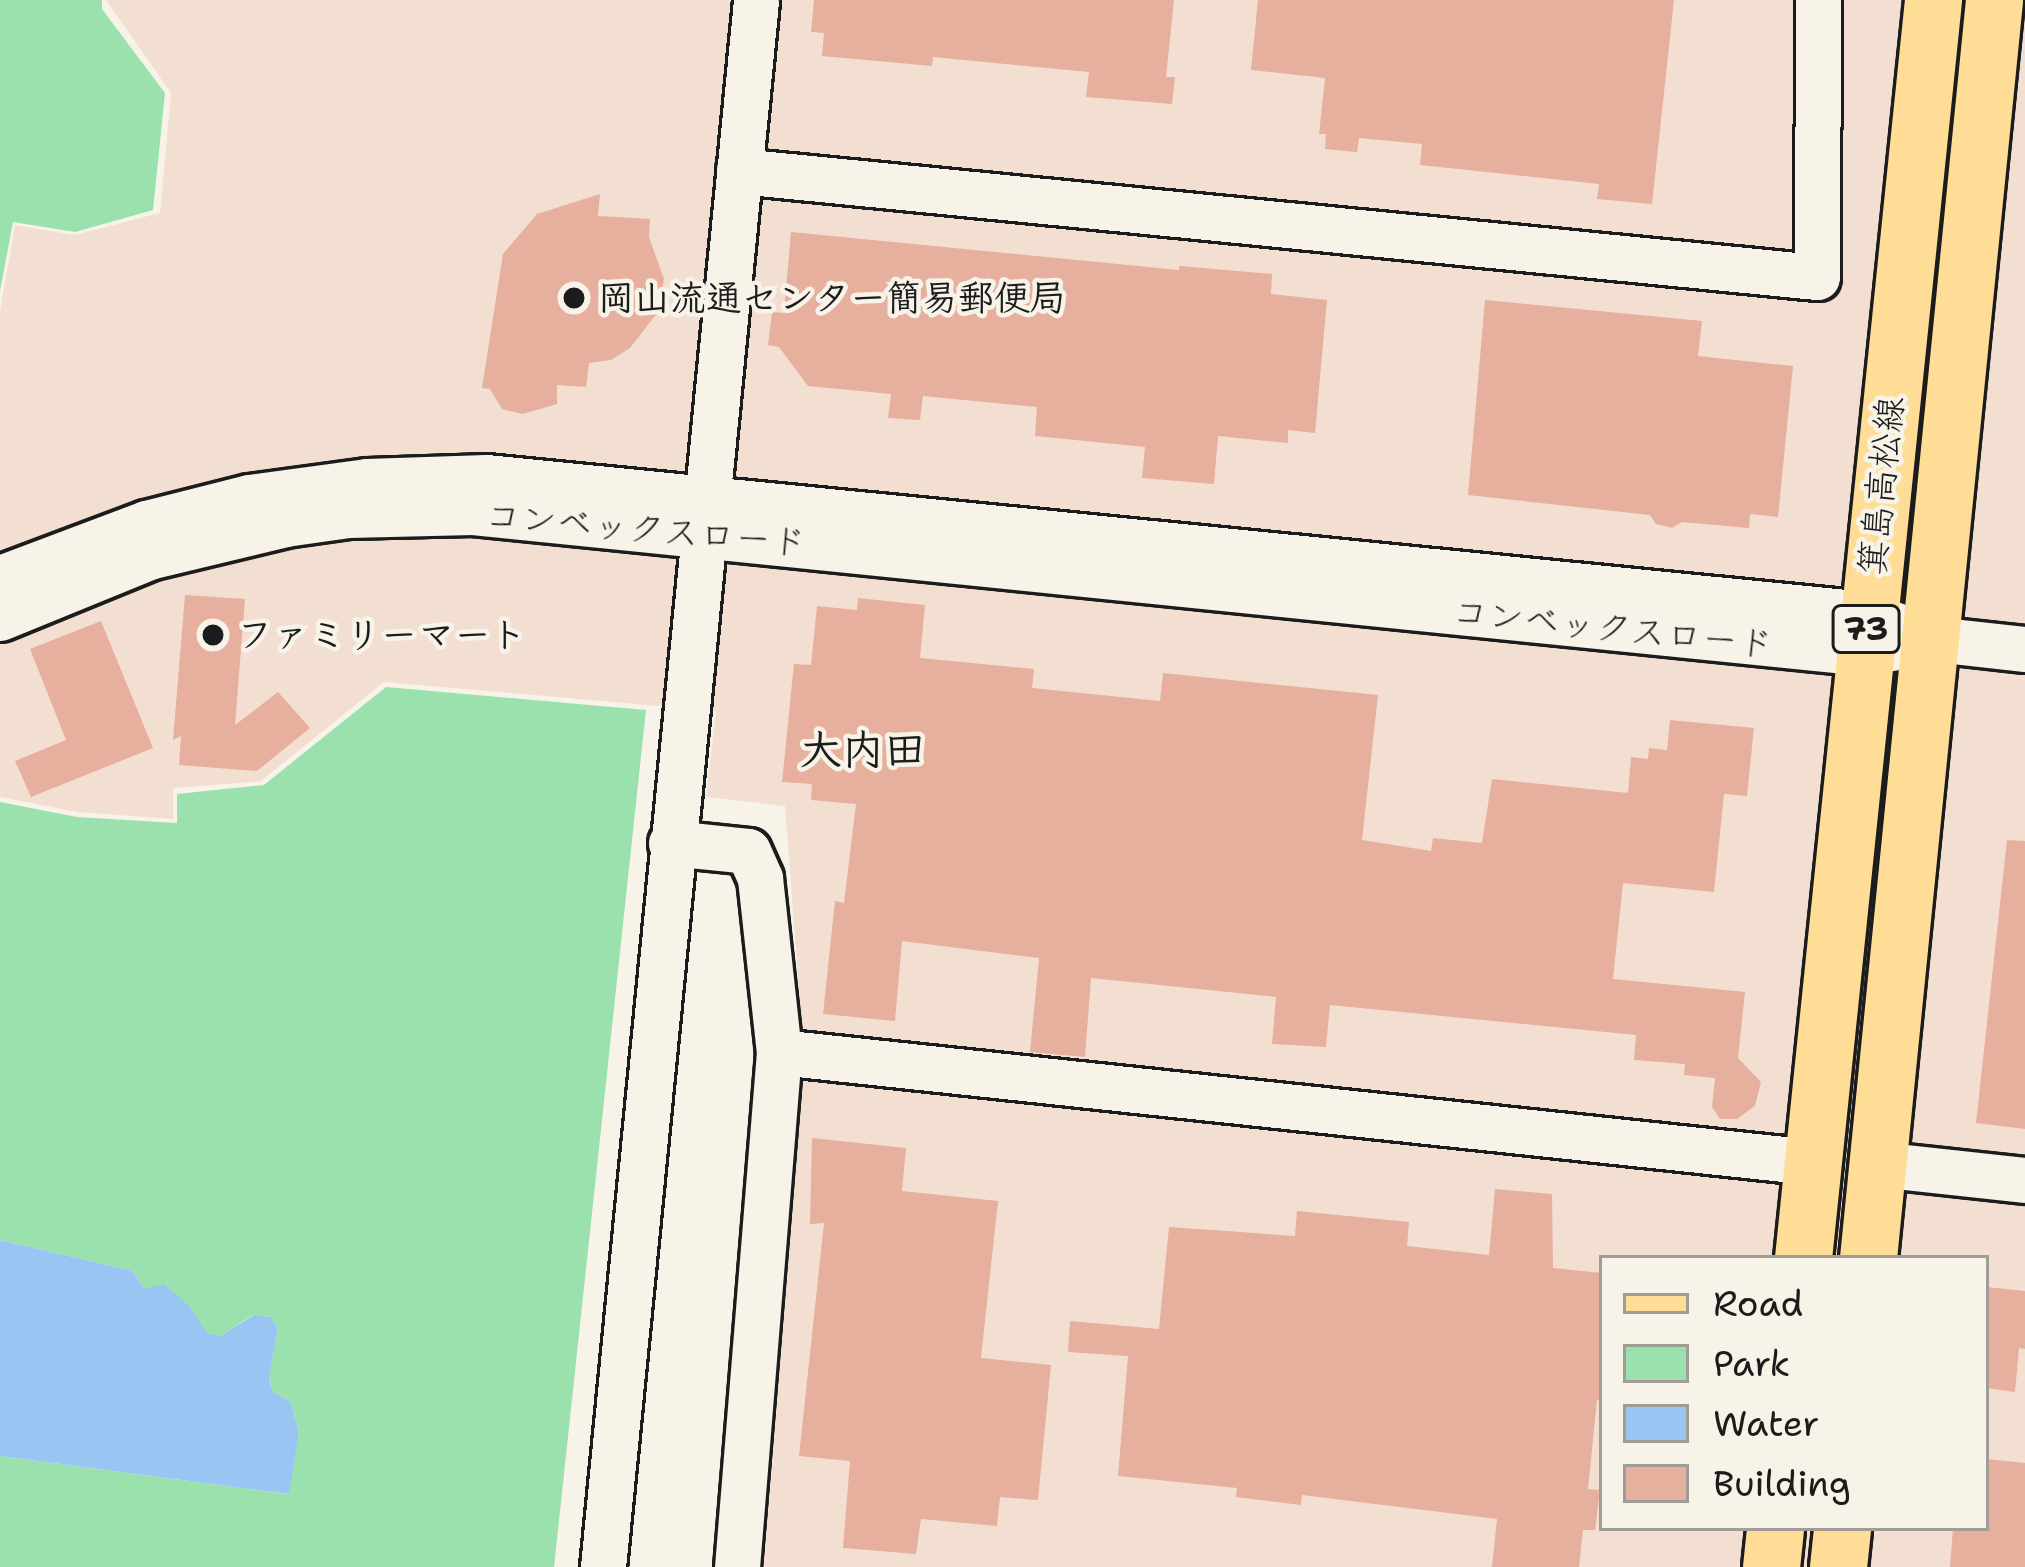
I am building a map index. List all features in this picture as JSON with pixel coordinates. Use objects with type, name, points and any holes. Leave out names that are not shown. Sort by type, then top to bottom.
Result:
[{"type":"main road","name":"箕島高松線","points":[[1803,1255],[1933,0]]},
{"type":"main road","name":"箕島高松線","points":[[1868,1255],[1934,640],[1994,0]]},
{"type":"main road","points":[[1771,1567],[1775,1531]]},
{"type":"main road","points":[[1838,1567],[1842,1531]]},
{"type":"street","points":[[603,1567],[756,0]]},
{"type":"street","points":[[740,171],[1817,278],[1818,0]]},
{"type":"street","name":"コンベックスロード","points":[[0,578],[146,523],[249,497],[329,484],[486,478],[705,516],[2025,649]]},
{"type":"street","name":"コンベックスロード","points":[[0,618],[152,556],[285,524],[348,515],[473,512],[705,516]]},
{"type":"street","points":[[671,842],[748,851],[760,878],[779,1052],[737,1567]]},
{"type":"street","points":[[779,1052],[1812,1162]]},
{"type":"street","points":[[1878,1164],[2025,1180]]},
{"type":"shaded area","points":[[106,0],[2025,0],[2025,1567],[764,1567],[801,1108],[801,1015],[785,806],[706,797],[716,711],[384,682],[261,781],[173,788],[173,819],[78,812],[0,797],[0,311],[15,225],[75,235],[160,213],[171,93]]},
{"type":"green space","points":[[0,0],[102,0],[102,9],[165,93],[153,210],[75,232],[13,222],[0,291]]},
{"type":"green space","points":[[386,687],[646,710],[554,1567],[0,1567],[0,1456],[288,1494],[299,1432],[290,1401],[273,1392],[269,1377],[278,1328],[271,1317],[253,1315],[220,1336],[206,1333],[189,1306],[145,1289],[133,1271],[0,1240],[0,802],[77,817],[177,823],[177,794],[264,785]]},
{"type":"water","points":[[0,1240],[133,1271],[145,1289],[164,1284],[189,1306],[207,1333],[220,1336],[254,1315],[271,1317],[278,1328],[269,1378],[273,1392],[290,1401],[299,1432],[289,1494],[0,1456]]},
{"type":"building","points":[[814,0],[1174,0],[1166,77],[1175,77],[1172,104],[1086,97],[1089,72],[933,57],[932,66],[822,56],[824,33],[811,32]]},
{"type":"building","points":[[1258,0],[1674,0],[1652,204],[1597,199],[1599,184],[1420,165],[1422,144],[1359,138],[1357,152],[1325,149],[1326,134],[1319,134],[1325,78],[1251,70]]},
{"type":"building","points":[[600,194],[598,216],[650,219],[649,237],[664,279],[658,312],[630,348],[611,360],[589,363],[586,387],[557,385],[557,404],[523,414],[502,409],[490,389],[482,388],[503,254],[537,214]]},
{"type":"building","points":[[791,232],[1179,270],[1179,266],[1272,274],[1271,294],[1327,300],[1315,433],[1288,430],[1288,443],[1218,436],[1214,484],[1142,478],[1145,447],[1035,436],[1037,407],[923,396],[920,420],[888,418],[891,394],[808,386],[779,347],[768,345],[772,312],[784,313]]},
{"type":"building","points":[[1485,300],[1702,321],[1698,356],[1793,366],[1778,517],[1750,514],[1749,528],[1682,522],[1672,528],[1656,524],[1650,515],[1468,495]]},
{"type":"building","points":[[185,595],[245,599],[235,725],[278,692],[310,728],[257,771],[179,765],[181,736],[173,740]]},
{"type":"building","points":[[858,598],[925,605],[920,658],[1034,669],[1032,688],[1160,701],[1163,673],[1378,695],[1362,840],[1431,851],[1433,838],[1482,843],[1492,779],[1628,793],[1631,757],[1648,759],[1649,748],[1667,750],[1670,720],[1754,728],[1747,796],[1724,794],[1714,892],[1623,883],[1613,979],[1745,992],[1738,1058],[1761,1082],[1755,1106],[1737,1119],[1720,1119],[1712,1107],[1715,1078],[1684,1075],[1685,1064],[1634,1060],[1636,1035],[1330,1005],[1326,1047],[1272,1044],[1276,997],[1091,978],[1085,1057],[1030,1052],[1039,958],[902,941],[895,1021],[823,1014],[835,901],[844,903],[856,804],[811,800],[812,784],[782,782],[794,664],[811,665],[817,606],[857,610]]},
{"type":"building","points":[[101,621],[153,748],[31,797],[15,761],[66,740],[30,649]]},
{"type":"building","points":[[2007,840],[2025,841],[2025,1129],[1976,1123]]},
{"type":"building","points":[[812,1138],[906,1148],[902,1191],[998,1201],[981,1358],[1051,1365],[1038,1500],[1000,1497],[997,1526],[921,1519],[916,1554],[843,1548],[850,1461],[799,1456],[824,1223],[810,1224]]},
{"type":"building","points":[[1495,1189],[1552,1194],[1553,1268],[1599,1273],[1599,1400],[1588,1489],[1599,1490],[1599,1498],[1595,1530],[1583,1530],[1579,1567],[1492,1567],[1497,1519],[1302,1495],[1301,1505],[1236,1497],[1237,1488],[1118,1476],[1128,1356],[1068,1352],[1070,1321],[1159,1329],[1169,1227],[1295,1236],[1297,1211],[1409,1222],[1407,1246],[1489,1255]]},
{"type":"building","points":[[1989,1287],[2025,1291],[2025,1349],[2019,1348],[2015,1392],[1989,1388]]},
{"type":"building","points":[[1989,1459],[2025,1463],[2025,1567],[1950,1567],[1953,1531],[1989,1531]]},
{"type":"place","name":"岡山流通センター簡易郵便局","points":[[574,298]]},
{"type":"place","name":"ファミリーマート","points":[[213,635]]},
{"type":"district","name":"大内田","points":[[863,749]]}]
